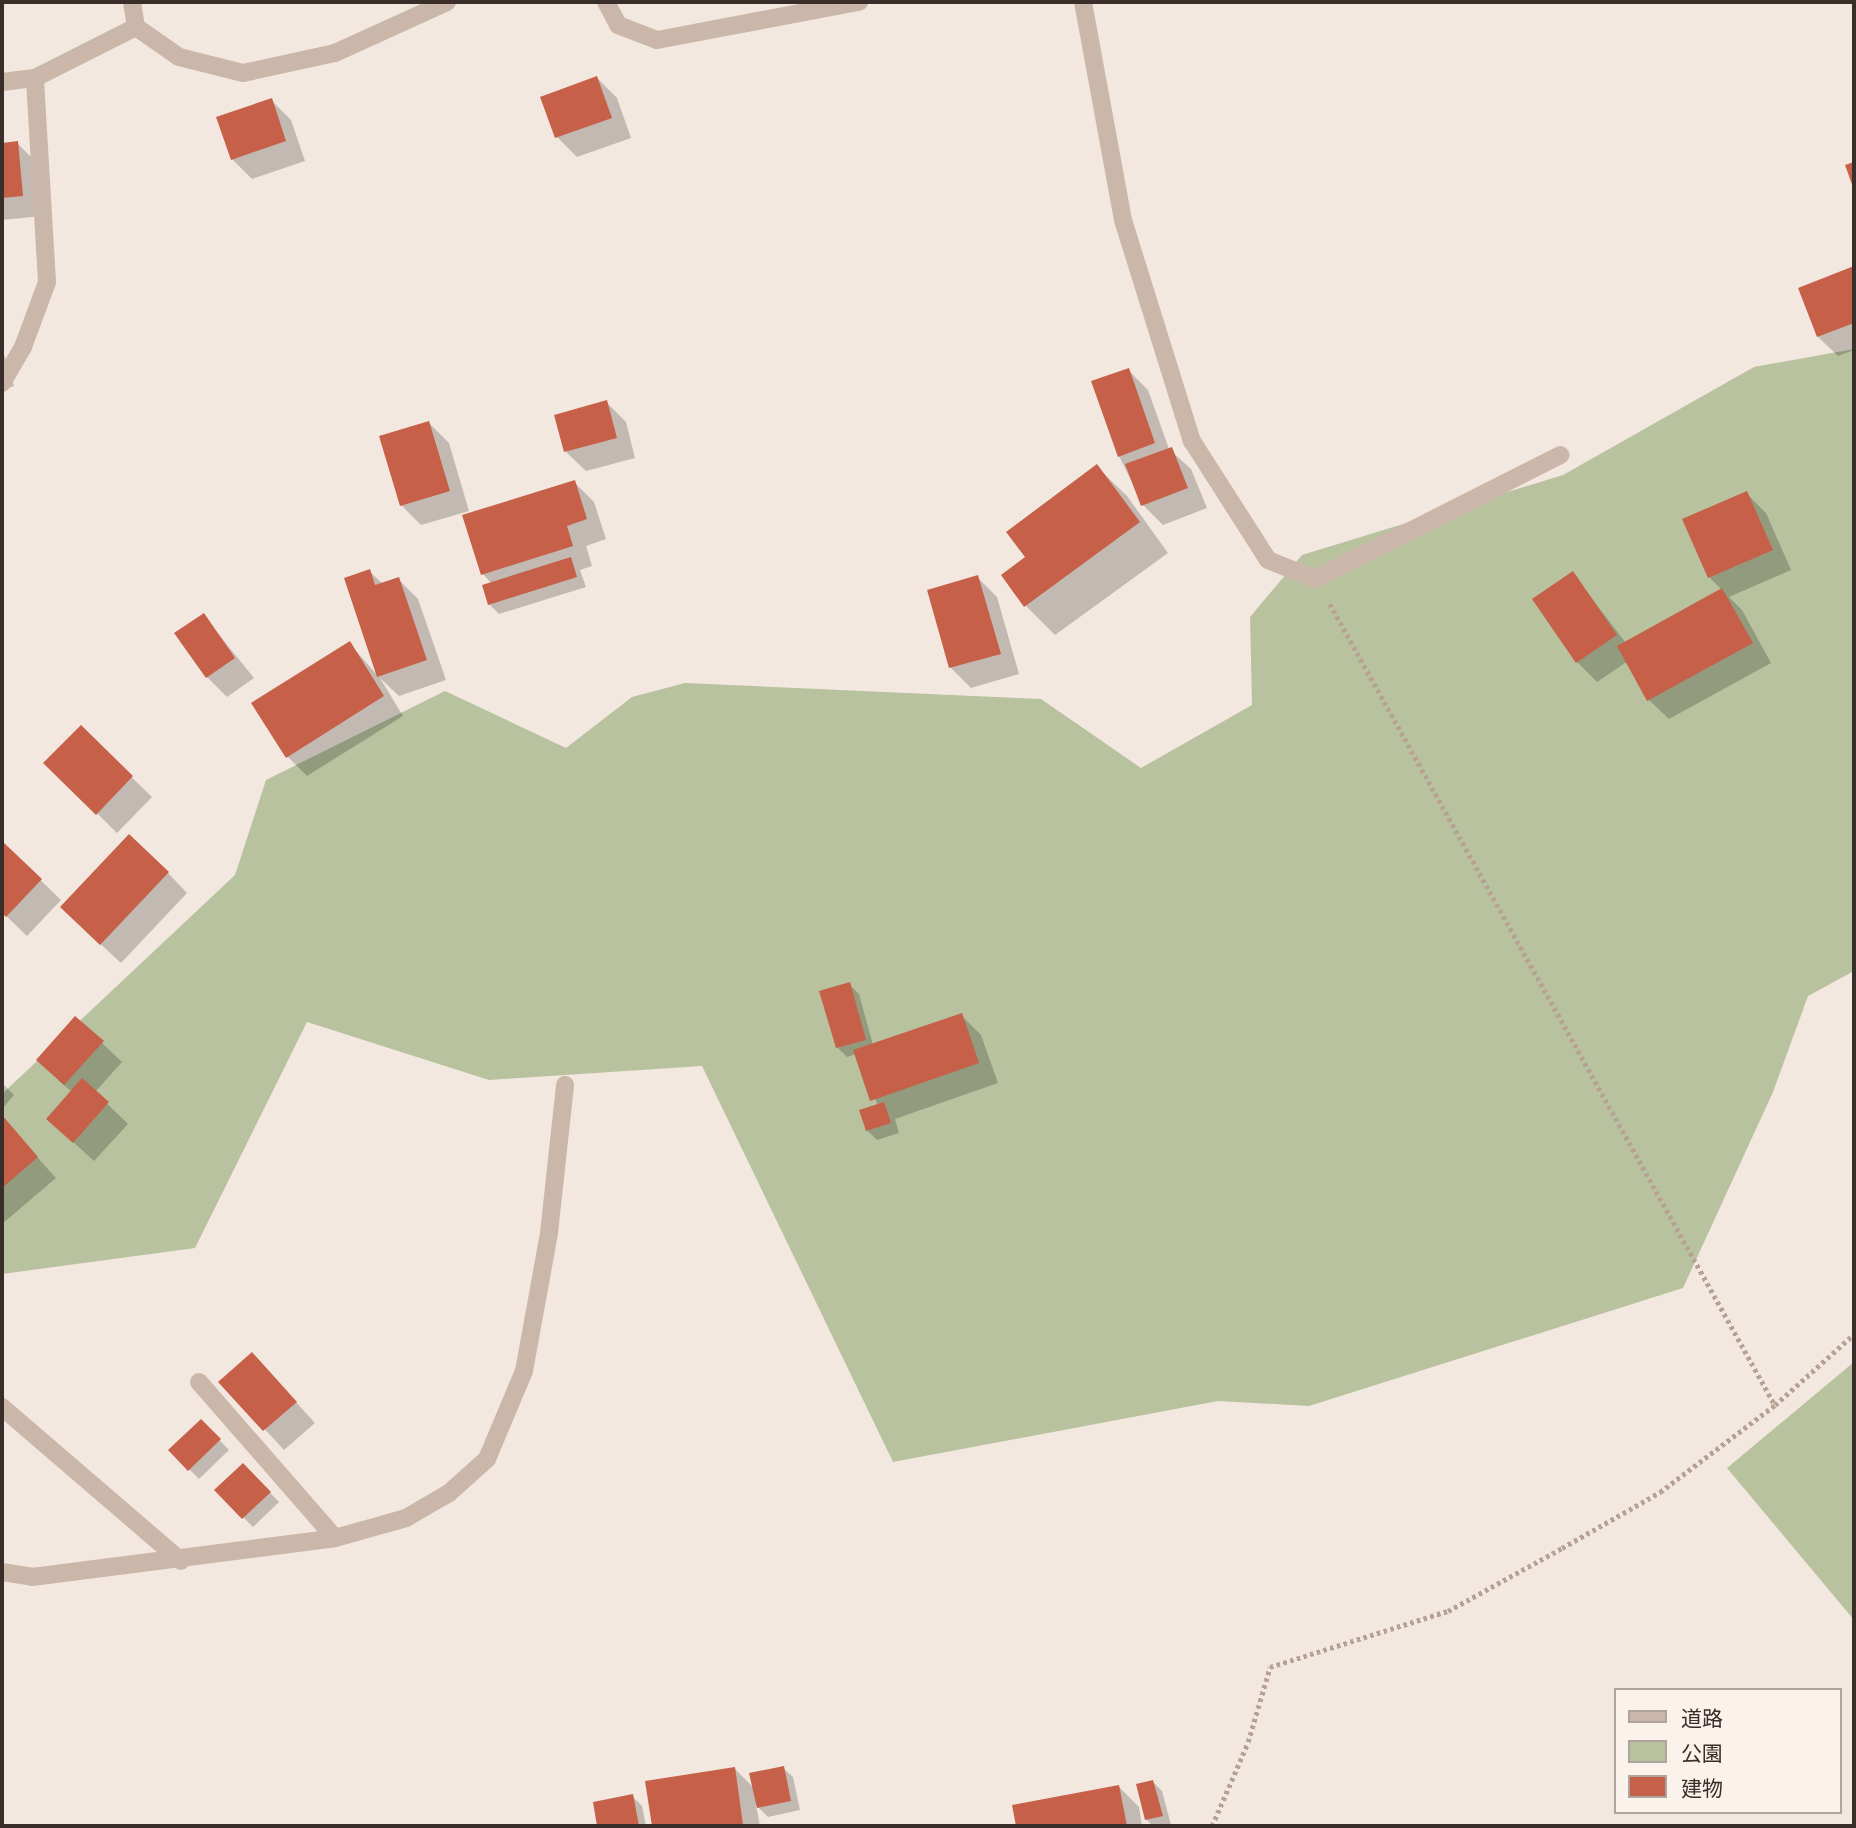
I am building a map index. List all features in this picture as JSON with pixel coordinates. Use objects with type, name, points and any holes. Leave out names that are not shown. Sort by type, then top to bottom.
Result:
[{"type":"street","points":[[132,2],[136,27],[178,57],[243,73],[335,53],[447,2]]},
{"type":"street","points":[[606,2],[618,25],[657,40],[859,2]]},
{"type":"street","points":[[1083,2],[1123,220],[1192,441],[1268,560],[1315,579],[1560,455]]},
{"type":"street","points":[[2,82],[34,78],[136,27]]},
{"type":"street","points":[[2,383],[23,347],[47,282],[34,78]]},
{"type":"street","points":[[2,1572],[32,1577],[181,1561],[335,1538],[405,1518],[449,1493],[487,1459],[524,1371],[549,1233],[565,1085]]},
{"type":"street","points":[[199,1382],[335,1538]]},
{"type":"street","points":[[2,1407],[181,1561]]},
{"type":"path","points":[[1315,579],[1774,1405]]},
{"type":"path","points":[[1212,1826],[1248,1742],[1270,1667],[1447,1611],[1660,1492],[1774,1405],[1854,1334]]},
{"type":"green space","points":[[1854,349],[1854,971],[1808,996],[1773,1092],[1683,1288],[1309,1406],[1218,1401],[893,1462],[702,1066],[489,1080],[307,1022],[195,1248],[2,1274],[2,1094],[235,875],[266,780],[445,691],[566,748],[632,697],[685,683],[1041,699],[1141,768],[1252,705],[1250,617],[1302,555],[1563,475],[1754,367]]},
{"type":"green space","points":[[1854,1362],[1854,1620],[1727,1468]]},
{"type":"building","points":[[597,76],[612,118],[555,138],[540,97]]},
{"type":"building","points":[[272,98],[286,141],[231,160],[216,117]]},
{"type":"building","points":[[18,141],[23,196],[2,198],[2,143]]},
{"type":"building","points":[[1854,162],[1854,190],[1845,165]]},
{"type":"building","points":[[1854,266],[1854,323],[1817,337],[1798,288]]},
{"type":"building","points":[[1129,368],[1155,443],[1118,457],[1091,381]]},
{"type":"building","points":[[607,400],[617,438],[564,452],[554,415]]},
{"type":"building","points":[[429,421],[450,491],[400,506],[379,436]]},
{"type":"building","points":[[1172,447],[1188,488],[1141,506],[1125,464]]},
{"type":"building","points":[[1097,464],[1140,522],[1024,607],[1001,575],[1025,557],[1006,532]]},
{"type":"building","points":[[575,480],[587,519],[567,526],[573,546],[481,575],[462,515]]},
{"type":"building","points":[[1747,491],[1773,550],[1708,578],[1682,519]]},
{"type":"building","points":[[571,557],[577,577],[488,605],[482,585]]},
{"type":"building","points":[[370,569],[375,585],[399,577],[427,660],[377,677],[344,578]]},
{"type":"building","points":[[1573,571],[1617,635],[1576,663],[1532,599]]},
{"type":"building","points":[[978,575],[1001,654],[949,668],[927,590]]},
{"type":"building","points":[[1722,588],[1753,643],[1647,701],[1617,646]]},
{"type":"building","points":[[204,613],[235,658],[206,678],[174,633]]},
{"type":"building","points":[[350,641],[384,696],[286,758],[251,703]]},
{"type":"building","points":[[81,725],[133,776],[96,815],[43,763]]},
{"type":"building","points":[[129,834],[169,872],[100,945],[60,907]]},
{"type":"building","points":[[2,841],[42,879],[6,917],[2,913]]},
{"type":"building","points":[[850,982],[866,1040],[836,1048],[819,991]]},
{"type":"building","points":[[962,1013],[979,1063],[870,1101],[853,1050]]},
{"type":"building","points":[[75,1016],[104,1041],[64,1085],[36,1060]]},
{"type":"building","points":[[82,1078],[109,1102],[73,1143],[46,1119]]},
{"type":"building","points":[[884,1102],[891,1123],[866,1131],[859,1110]]},
{"type":"building","points":[[2,1115],[38,1157],[2,1188]]},
{"type":"building","points":[[252,1352],[297,1402],[263,1431],[218,1382]]},
{"type":"building","points":[[201,1419],[221,1439],[188,1471],[168,1450]]},
{"type":"building","points":[[243,1463],[271,1492],[242,1519],[214,1490]]},
{"type":"building","points":[[784,1766],[791,1801],[757,1808],[749,1773]]},
{"type":"building","points":[[735,1767],[743,1825],[652,1826],[645,1781]]},
{"type":"building","points":[[1153,1780],[1163,1816],[1145,1820],[1136,1784]]},
{"type":"building","points":[[1119,1785],[1127,1826],[1016,1826],[1012,1805]]},
{"type":"building","points":[[633,1794],[639,1826],[597,1826],[593,1802]]}]
